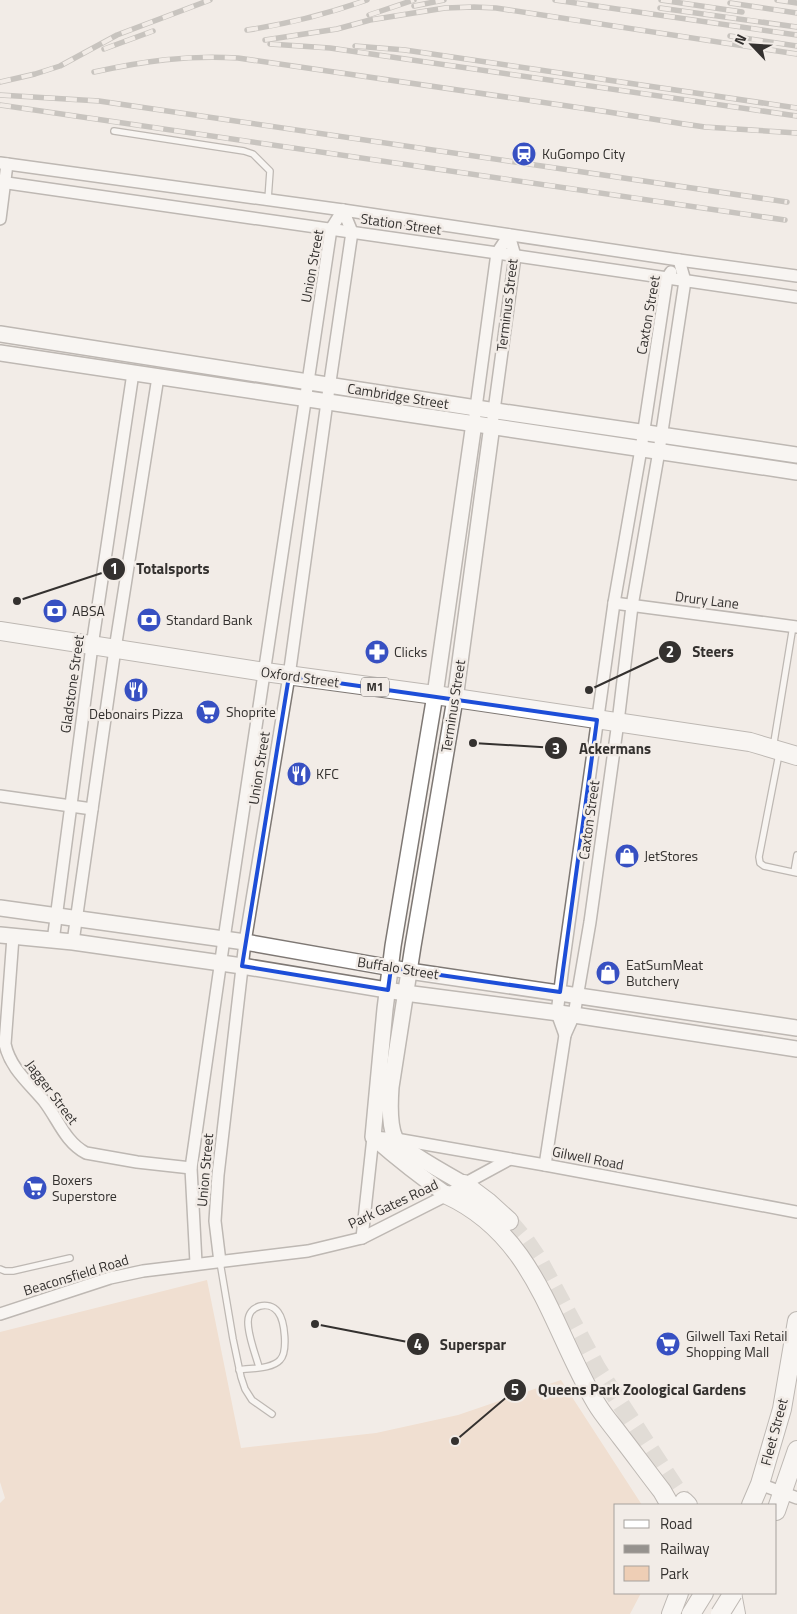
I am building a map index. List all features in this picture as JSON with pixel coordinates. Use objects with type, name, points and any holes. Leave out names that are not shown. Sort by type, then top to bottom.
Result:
[{"type":"main road","name":"Oxford Street","points":[[0,631],[289,676],[750,742],[777,747],[797,756]]},
{"type":"main road","name":"Oxford Street","points":[[777,747],[797,743]]},
{"type":"main road","points":[[464,1184],[509,1221]]},
{"type":"main road","points":[[447,1195],[464,1203],[485,1218],[503,1236],[522,1260],[551,1309],[580,1373],[597,1405],[662,1491],[681,1504]]},
{"type":"main road","name":"Fleet Street","points":[[751,1504],[760,1484],[782,1409],[797,1321]]},
{"type":"main road","name":"Fleet Street","points":[[777,1510],[790,1496],[797,1450]]},
{"type":"main road","points":[[671,1614],[679,1594]]},
{"type":"main road","points":[[720,1614],[732,1594]]},
{"type":"main road","points":[[733,1594],[736,1614]]},
{"type":"street","name":"Station Street","points":[[4,163],[268,199],[797,276]]},
{"type":"street","points":[[0,219],[4,163]]},
{"type":"street","name":"Station Street","points":[[2,182],[685,280],[797,298]]},
{"type":"street","name":"Union Street","points":[[196,1263],[191,1168],[332,229],[344,210]]},
{"type":"street","name":"Union Street","points":[[220,1262],[216,1221],[218,1175],[242,966],[289,676],[326,402],[352,232],[344,210]]},
{"type":"street","points":[[416,241],[419,221]]},
{"type":"street","name":"Terminus Street","points":[[362,1238],[391,968],[435,696],[497,253],[509,235]]},
{"type":"street","name":"Terminus Street","points":[[396,1139],[390,1105],[405,993],[455,699],[515,256],[509,235]]},
{"type":"street","name":"Caxton Street","points":[[565,1035],[557,1013],[614,603],[641,449],[667,278],[678,260]]},
{"type":"street","name":"Caxton Street","points":[[545,1165],[565,1035],[574,1014],[590,922],[632,606],[660,451],[685,280],[678,260]]},
{"type":"street","name":"Cambridge Street","points":[[0,334],[329,386],[641,449],[797,472]]},
{"type":"street","name":"Cambridge Street","points":[[0,353],[326,402],[475,415]]},
{"type":"street","name":"Gladstone Street","points":[[53,940],[92,646],[133,373]]},
{"type":"street","points":[[73,942],[158,377]]},
{"type":"street","name":"Cambridge Street","points":[[493,418],[643,432],[797,455]]},
{"type":"street","name":"Drury Lane","points":[[614,603],[795,627]]},
{"type":"street","points":[[0,796],[92,809]]},
{"type":"street","name":"Buffalo Street","points":[[0,908],[245,942],[409,971],[797,1028]]},
{"type":"street","name":"Buffalo Street","points":[[6,936],[73,942],[221,963],[405,993],[574,1014],[797,1049]]},
{"type":"street","name":"Jagger Street","points":[[6,936],[4,1044],[6,1052],[16,1069],[44,1102],[67,1137],[86,1153],[137,1162],[191,1168]]},
{"type":"street","points":[[373,1136],[397,1159],[447,1195]]},
{"type":"street","name":"Gilwell Road","points":[[373,1136],[545,1165],[797,1212]]},
{"type":"street","points":[[396,1139],[413,1153],[464,1184]]},
{"type":"street","name":"Park Gates Road","points":[[220,1262],[308,1251],[362,1238],[447,1195],[510,1159]]},
{"type":"street","name":"Beaconsfield Road","points":[[0,1314],[110,1278],[196,1263],[220,1262]]},
{"type":"street","points":[[760,1484],[790,1496]]},
{"type":"lane","points":[[114,131],[248,152],[256,156],[270,171],[268,199]]},
{"type":"lane","points":[[795,627],[758,857],[760,863],[771,868],[796,872],[797,854]]},
{"type":"lane","points":[[0,1269],[5,1272],[13,1271],[70,1258]]},
{"type":"lane","points":[[220,1262],[239,1370],[245,1389],[252,1400],[272,1414]]},
{"type":"lane","points":[[239,1370],[258,1367],[276,1363],[285,1352],[281,1316],[272,1307],[257,1307],[251,1310],[248,1315],[248,1325],[258,1367]]},
{"type":"highlighted area","points":[[289,676],[597,720],[560,992],[391,968],[388,990],[242,966]]},
{"type":"green space","points":[[207,1280],[241,1448],[376,1433],[458,1415],[561,1380],[641,1504],[614,1504],[614,1594],[640,1594],[630,1614],[0,1614],[0,1503],[5,1498],[0,1482],[0,1332]]},
{"type":"tunnel","points":[[509,1221],[539,1260],[597,1368],[684,1501]]},
{"type":"railway","points":[[0,82],[60,66],[117,35],[210,0]]},
{"type":"railway","points":[[247,30],[307,18],[367,0]]},
{"type":"railway","points":[[369,15],[414,0]]},
{"type":"railway","points":[[414,6],[444,0]]},
{"type":"railway","points":[[555,0],[797,35]]},
{"type":"railway","points":[[661,0],[742,12]]},
{"type":"railway","points":[[777,0],[797,3]]},
{"type":"railway","points":[[730,3],[797,13]]},
{"type":"railway","points":[[265,40],[337,29],[370,20],[445,8],[474,7],[496,8],[797,54]]},
{"type":"railway","points":[[660,8],[797,27]]},
{"type":"railway","points":[[104,49],[153,31]]},
{"type":"railway","points":[[730,36],[797,46]]},
{"type":"railway","points":[[270,44],[330,48],[797,116]]},
{"type":"railway","points":[[355,46],[405,50],[797,108]]},
{"type":"railway","points":[[94,72],[166,60],[201,57],[238,58],[705,127],[797,133]]},
{"type":"railway","points":[[0,95],[99,101],[787,202]]},
{"type":"railway","points":[[0,105],[785,220]]},
{"type":"place","name":"KuGompo City","points":[[524,154]]},
{"type":"place","name":"Totalsports","points":[[17,601]]},
{"type":"place","name":"ABSA","points":[[55,611]]},
{"type":"place","name":"Standard Bank","points":[[149,620]]},
{"type":"place","name":"Clicks","points":[[377,652]]},
{"type":"place","name":"Debonairs Pizza","points":[[136,690]]},
{"type":"place","name":"Steers","points":[[589,690]]},
{"type":"place","name":"Shoprite","points":[[208,712]]},
{"type":"place","name":"Ackermans","points":[[473,743]]},
{"type":"place","name":"KFC","points":[[299,774]]},
{"type":"place","name":"JetStores","points":[[627,856]]},
{"type":"place","name":"EatSumMeat Butchery","points":[[608,973]]},
{"type":"place","name":"Boxers Superstore","points":[[35,1188]]},
{"type":"place","name":"Superspar","points":[[315,1324]]},
{"type":"place","name":"Gilwell Taxi Retail Shopping Mall","points":[[668,1344]]},
{"type":"place","name":"Queens Park Zoological Gardens","points":[[455,1441]]}]
